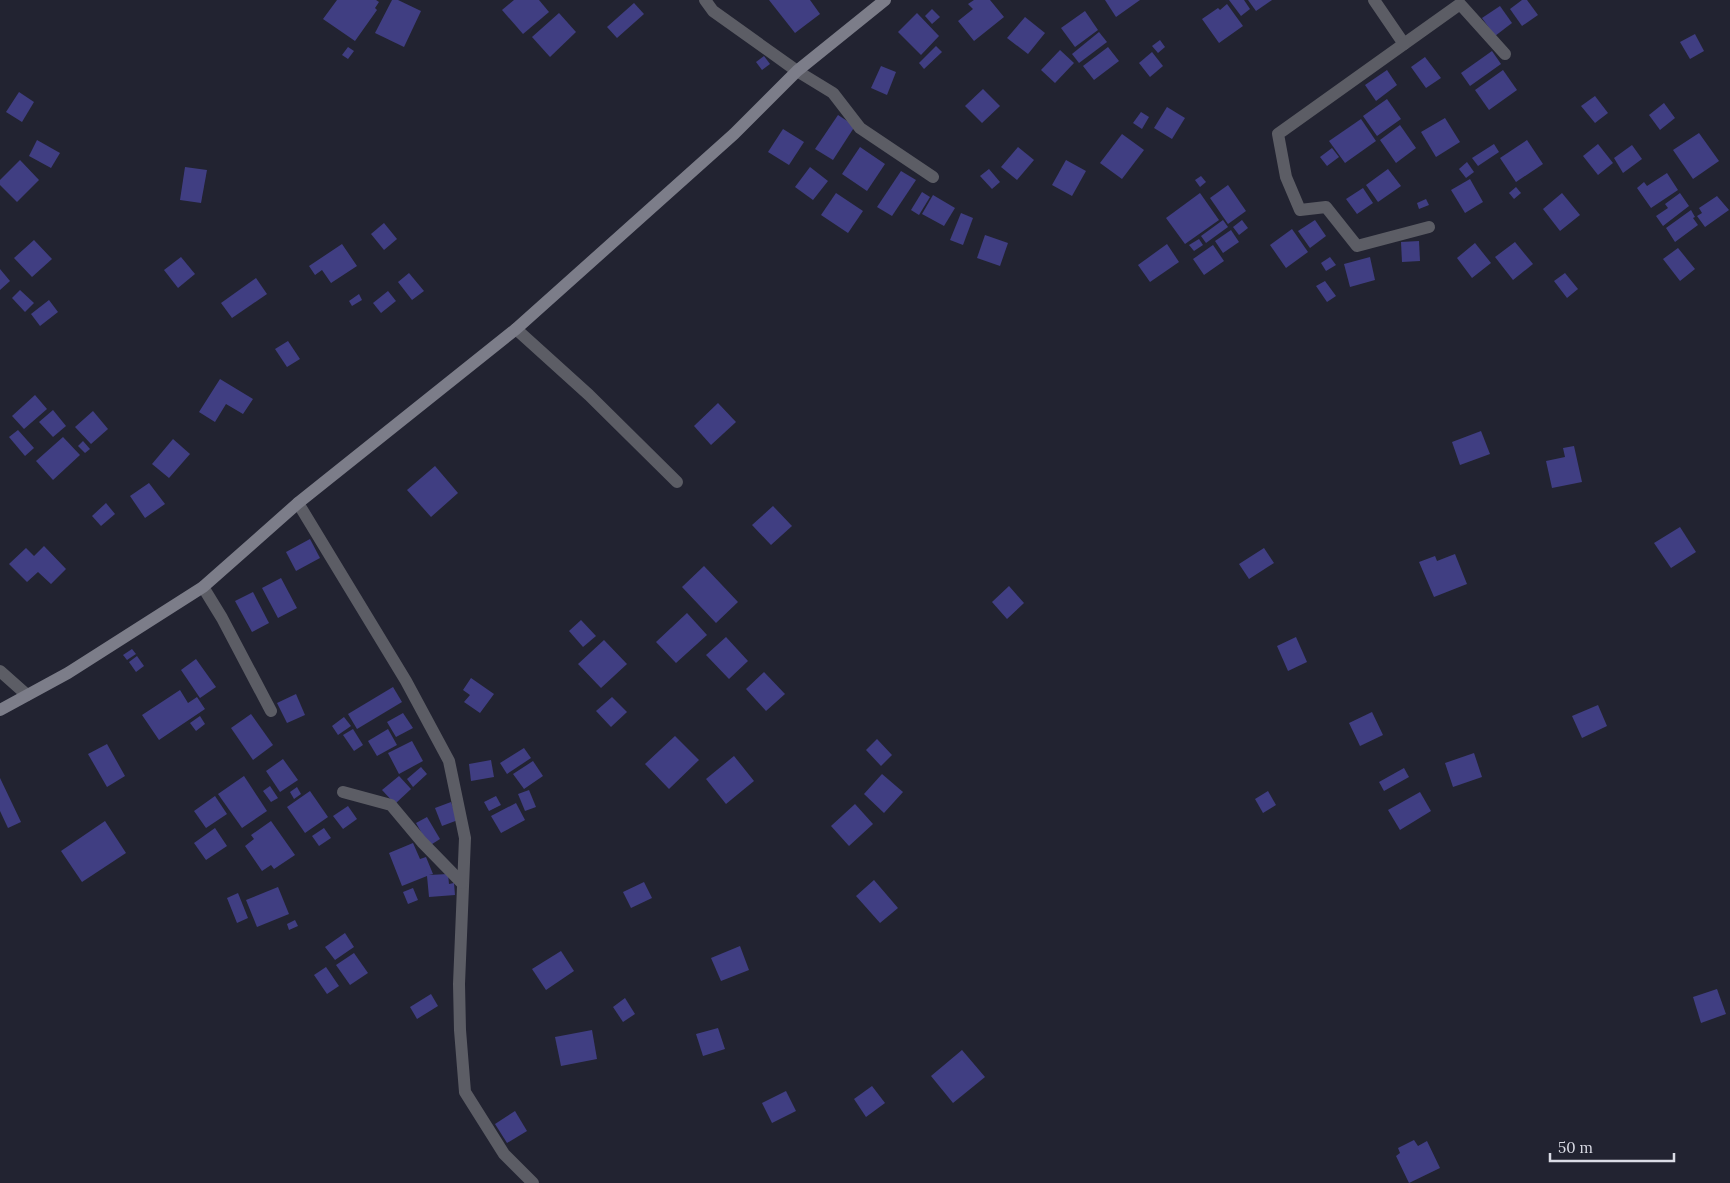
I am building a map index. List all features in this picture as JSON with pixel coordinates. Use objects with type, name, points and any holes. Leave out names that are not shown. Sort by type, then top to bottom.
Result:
[{"type":"main road","points":[[0,710],[68,673],[203,587],[298,503],[516,329],[734,134],[797,71],[885,0]]},
{"type":"street","points":[[705,0],[714,11],[797,71],[833,93],[860,128],[933,177]]},
{"type":"street","points":[[1374,0],[1404,44]]},
{"type":"street","points":[[1429,227],[1357,246],[1326,207],[1300,210],[1286,177],[1278,134],[1460,4],[1505,54]]},
{"type":"street","points":[[516,329],[589,395],[677,482]]},
{"type":"street","points":[[298,503],[406,681],[449,761],[465,838],[459,994],[465,1092],[504,1154],[533,1183]]},
{"type":"street","points":[[203,587],[222,618],[271,711]]},
{"type":"street","points":[[0,671],[27,695]]},
{"type":"street","points":[[343,792],[391,805],[422,842],[462,883]]},
{"type":"building","points":[[337,0],[376,0],[379,2],[375,8],[377,10],[355,41],[323,19]]},
{"type":"building","points":[[392,0],[398,0],[421,11],[404,47],[375,33]]},
{"type":"building","points":[[514,0],[539,0],[549,12],[523,34],[502,10]]},
{"type":"building","points":[[769,0],[810,0],[820,14],[795,33]]},
{"type":"building","points":[[974,0],[990,0],[1004,17],[974,41],[958,21],[973,9],[968,4]]},
{"type":"building","points":[[1105,0],[1140,0],[1116,17]]},
{"type":"building","points":[[1229,0],[1244,0],[1250,9],[1241,16]]},
{"type":"building","points":[[1248,0],[1272,0],[1256,11]]},
{"type":"building","points":[[1522,0],[1527,0],[1538,15],[1522,26],[1510,9]]},
{"type":"building","points":[[634,3],[644,14],[617,38],[607,27]]},
{"type":"building","points":[[1227,4],[1243,26],[1219,43],[1202,19],[1218,8],[1220,10]]},
{"type":"building","points":[[1500,6],[1512,23],[1495,36],[1482,18]]},
{"type":"building","points":[[932,9],[940,17],[932,24],[925,16]]},
{"type":"building","points":[[1085,11],[1098,30],[1075,47],[1061,28]]},
{"type":"building","points":[[559,13],[576,32],[550,57],[532,37]]},
{"type":"building","points":[[917,13],[939,36],[921,55],[898,32]]},
{"type":"building","points":[[1025,17],[1045,33],[1028,54],[1007,38]]},
{"type":"building","points":[[1099,32],[1107,42],[1079,63],[1072,54]]},
{"type":"building","points":[[1695,34],[1704,51],[1690,59],[1680,42]]},
{"type":"building","points":[[1160,40],[1165,47],[1158,53],[1152,46]]},
{"type":"building","points":[[936,46],[942,52],[924,69],[919,63]]},
{"type":"building","points":[[348,47],[354,51],[348,59],[342,55]]},
{"type":"building","points":[[1108,47],[1119,61],[1094,80],[1083,66]]},
{"type":"building","points":[[1060,50],[1074,63],[1055,83],[1041,70]]},
{"type":"building","points":[[1492,51],[1501,64],[1470,86],[1461,73]]},
{"type":"building","points":[[1152,52],[1163,66],[1150,77],[1139,63]]},
{"type":"building","points":[[764,56],[770,64],[762,70],[756,62]]},
{"type":"building","points":[[1425,57],[1441,78],[1426,88],[1411,67]]},
{"type":"building","points":[[881,66],[896,72],[887,95],[871,88]]},
{"type":"building","points":[[1387,70],[1397,85],[1376,101],[1365,85]]},
{"type":"building","points":[[1503,70],[1517,90],[1489,110],[1475,90]]},
{"type":"building","points":[[983,89],[1000,106],[982,123],[965,106]]},
{"type":"building","points":[[19,92],[34,102],[22,122],[6,112]]},
{"type":"building","points":[[1595,96],[1608,113],[1595,123],[1581,106]]},
{"type":"building","points":[[1387,99],[1401,119],[1377,136],[1363,116]]},
{"type":"building","points":[[1664,103],[1675,118],[1660,130],[1649,115]]},
{"type":"building","points":[[1167,107],[1185,118],[1172,139],[1154,128]]},
{"type":"building","points":[[1141,112],[1149,117],[1142,129],[1133,123]]},
{"type":"building","points":[[838,115],[855,126],[833,160],[815,149]]},
{"type":"building","points":[[1445,118],[1460,142],[1436,157],[1421,132]]},
{"type":"building","points":[[1361,119],[1376,141],[1345,163],[1329,141]]},
{"type":"building","points":[[1400,125],[1416,148],[1396,163],[1380,140]]},
{"type":"building","points":[[783,129],[804,142],[789,165],[768,152]]},
{"type":"building","points":[[1699,133],[1719,161],[1693,179],[1673,150]]},
{"type":"building","points":[[1122,134],[1144,150],[1122,179],[1100,163]]},
{"type":"building","points":[[37,140],[60,153],[51,168],[29,156]]},
{"type":"building","points":[[1527,140],[1543,164],[1516,182],[1500,158]]},
{"type":"building","points":[[1494,144],[1499,152],[1478,166],[1472,158]]},
{"type":"building","points":[[1598,144],[1613,163],[1598,175],[1583,156]]},
{"type":"building","points":[[1632,145],[1642,159],[1623,173],[1614,158]]},
{"type":"building","points":[[860,147],[885,164],[867,191],[842,174]]},
{"type":"building","points":[[1018,147],[1034,160],[1017,180],[1001,167]]},
{"type":"building","points":[[1332,148],[1339,157],[1327,166],[1320,157]]},
{"type":"building","points":[[20,160],[39,180],[17,202],[0,185],[0,180]]},
{"type":"building","points":[[1066,160],[1086,171],[1072,196],[1052,185]]},
{"type":"building","points":[[1467,162],[1474,172],[1466,178],[1459,169]]},
{"type":"building","points":[[185,167],[207,170],[201,203],[180,200]]},
{"type":"building","points":[[810,167],[828,181],[813,200],[795,187]]},
{"type":"building","points":[[989,169],[1000,182],[992,189],[980,176]]},
{"type":"building","points":[[1388,169],[1401,186],[1378,202],[1366,185]]},
{"type":"building","points":[[901,171],[916,180],[892,216],[877,207]]},
{"type":"building","points":[[1667,173],[1678,190],[1651,208],[1637,188],[1644,182],[1647,186]]},
{"type":"building","points":[[1201,176],[1206,182],[1200,187],[1195,180]]},
{"type":"building","points":[[1470,179],[1483,202],[1465,213],[1451,190]]},
{"type":"building","points":[[1228,185],[1246,211],[1228,224],[1210,198]]},
{"type":"building","points":[[1516,187],[1521,193],[1514,199],[1509,193]]},
{"type":"building","points":[[1363,188],[1373,203],[1357,214],[1346,199]]},
{"type":"building","points":[[922,192],[930,197],[919,215],[911,210]]},
{"type":"building","points":[[836,193],[863,211],[848,233],[821,215]]},
{"type":"building","points":[[1200,193],[1219,220],[1185,244],[1166,218]]},
{"type":"building","points":[[1562,193],[1580,215],[1560,231],[1543,209]]},
{"type":"building","points":[[1680,193],[1689,206],[1663,226],[1656,216],[1668,208],[1665,204]]},
{"type":"building","points":[[933,195],[955,208],[944,226],[922,214]]},
{"type":"building","points":[[1717,196],[1729,210],[1705,227],[1697,216],[1702,213],[1699,208]]},
{"type":"building","points":[[1426,199],[1429,205],[1419,209],[1417,203]]},
{"type":"building","points":[[1691,210],[1695,217],[1693,218],[1698,225],[1675,242],[1666,228]]},
{"type":"building","points":[[961,213],[973,218],[963,245],[950,240]]},
{"type":"building","points":[[1223,220],[1228,227],[1206,243],[1201,236]]},
{"type":"building","points":[[1242,220],[1248,228],[1239,235],[1233,227]]},
{"type":"building","points":[[1315,220],[1326,236],[1310,248],[1298,231]]},
{"type":"building","points":[[384,223],[397,239],[384,250],[371,234]]},
{"type":"building","points":[[1292,229],[1308,252],[1286,268],[1270,245]]},
{"type":"building","points":[[1231,230],[1239,242],[1223,253],[1215,241]]},
{"type":"building","points":[[985,235],[1008,243],[1000,266],[977,258]]},
{"type":"building","points":[[1199,239],[1203,245],[1194,251],[1189,245]]},
{"type":"building","points":[[34,240],[52,259],[32,277],[14,258]]},
{"type":"building","points":[[1419,241],[1420,261],[1402,262],[1401,242]]},
{"type":"building","points":[[1515,242],[1533,264],[1513,280],[1495,257]]},
{"type":"building","points":[[1475,243],[1491,263],[1472,278],[1457,258]]},
{"type":"building","points":[[342,244],[357,266],[331,283],[322,270],[315,275],[309,266]]},
{"type":"building","points":[[1167,244],[1179,262],[1150,282],[1138,265]]},
{"type":"building","points":[[1213,245],[1224,261],[1204,275],[1193,259]]},
{"type":"building","points":[[1678,248],[1695,269],[1680,281],[1663,259]]},
{"type":"building","points":[[181,257],[195,274],[178,288],[164,270]]},
{"type":"building","points":[[1330,257],[1336,265],[1326,271],[1321,263]]},
{"type":"building","points":[[1370,257],[1375,280],[1350,287],[1344,264]]},
{"type":"building","points":[[0,269],[10,281],[0,290]]},
{"type":"building","points":[[409,273],[424,291],[412,300],[398,282]]},
{"type":"building","points":[[1565,273],[1578,289],[1567,298],[1554,281]]},
{"type":"building","points":[[256,278],[267,294],[232,318],[221,303]]},
{"type":"building","points":[[1325,281],[1336,296],[1327,302],[1316,286]]},
{"type":"building","points":[[20,290],[34,303],[25,312],[12,298]]},
{"type":"building","points":[[388,291],[396,301],[381,313],[373,303]]},
{"type":"building","points":[[359,294],[362,300],[352,306],[349,301]]},
{"type":"building","points":[[49,300],[58,312],[40,326],[31,314]]},
{"type":"building","points":[[288,341],[300,359],[287,367],[275,349]]},
{"type":"building","points":[[220,379],[253,399],[243,414],[226,404],[215,422],[199,412]]},
{"type":"building","points":[[35,395],[47,409],[24,429],[12,416]]},
{"type":"building","points":[[718,403],[736,422],[711,445],[694,426]]},
{"type":"building","points":[[53,410],[66,426],[53,437],[39,422]]},
{"type":"building","points":[[93,411],[108,429],[91,444],[75,427]]},
{"type":"building","points":[[18,430],[34,448],[25,456],[9,437]]},
{"type":"building","points":[[1481,431],[1490,454],[1460,465],[1452,442]]},
{"type":"building","points":[[63,437],[80,455],[53,480],[36,461]]},
{"type":"building","points":[[173,439],[190,454],[169,478],[152,464]]},
{"type":"building","points":[[83,441],[90,449],[85,453],[78,446]]},
{"type":"building","points":[[1574,446],[1582,482],[1552,488],[1546,461],[1565,457],[1563,448]]},
{"type":"building","points":[[435,466],[458,493],[431,517],[407,490]]},
{"type":"building","points":[[149,483],[165,504],[145,518],[130,496]]},
{"type":"building","points":[[106,503],[115,514],[101,526],[92,516]]},
{"type":"building","points":[[773,506],[792,526],[771,545],[752,525]]},
{"type":"building","points":[[1680,527],[1696,552],[1671,568],[1654,543]]},
{"type":"building","points":[[310,539],[320,558],[296,571],[286,552]]},
{"type":"building","points":[[44,546],[66,569],[51,584],[38,572],[27,582],[9,564],[26,548],[34,556]]},
{"type":"building","points":[[1264,548],[1274,563],[1249,579],[1239,564]]},
{"type":"building","points":[[1455,554],[1467,584],[1434,597],[1419,562],[1435,556],[1437,561]]},
{"type":"building","points":[[704,566],[738,602],[716,623],[682,587]]},
{"type":"building","points":[[281,578],[297,608],[278,618],[262,588]]},
{"type":"building","points":[[1009,586],[1024,603],[1007,619],[992,602]]},
{"type":"building","points":[[253,592],[269,623],[252,632],[235,601]]},
{"type":"building","points":[[687,613],[707,635],[676,663],[656,642]]},
{"type":"building","points":[[581,620],[596,636],[583,647],[569,631]]},
{"type":"building","points":[[726,637],[748,661],[729,679],[706,655]]},
{"type":"building","points":[[1296,637],[1307,662],[1288,671],[1277,646]]},
{"type":"building","points":[[604,640],[627,664],[601,688],[578,664]]},
{"type":"building","points":[[132,649],[136,654],[127,660],[123,655]]},
{"type":"building","points":[[137,656],[144,666],[136,672],[129,662]]},
{"type":"building","points":[[196,659],[216,687],[200,698],[181,670]]},
{"type":"building","points":[[764,672],[785,694],[766,711],[746,689]]},
{"type":"building","points":[[471,678],[494,694],[480,713],[464,702],[470,695],[463,690]]},
{"type":"building","points":[[393,687],[402,702],[357,729],[348,714]]},
{"type":"building","points":[[180,690],[188,703],[197,697],[205,709],[159,740],[142,715]]},
{"type":"building","points":[[296,694],[305,715],[287,723],[277,703]]},
{"type":"building","points":[[612,697],[627,712],[611,727],[596,711]]},
{"type":"building","points":[[1598,705],[1607,726],[1582,738],[1572,716]]},
{"type":"building","points":[[1372,712],[1383,735],[1360,746],[1349,723]]},
{"type":"building","points":[[403,713],[413,728],[396,737],[387,722]]},
{"type":"building","points":[[251,714],[273,745],[253,760],[231,728]]},
{"type":"building","points":[[200,716],[205,724],[196,731],[190,723]]},
{"type":"building","points":[[344,717],[351,726],[338,735],[332,726]]},
{"type":"building","points":[[353,729],[363,745],[354,751],[343,735]]},
{"type":"building","points":[[388,729],[397,745],[377,756],[368,741]]},
{"type":"building","points":[[675,736],[699,760],[669,789],[645,764]]},
{"type":"building","points":[[877,739],[892,755],[881,766],[866,750]]},
{"type":"building","points":[[412,741],[423,761],[399,774],[388,753]]},
{"type":"building","points":[[107,744],[125,776],[107,787],[88,754]]},
{"type":"building","points":[[524,748],[531,758],[507,774],[500,763]]},
{"type":"building","points":[[1474,753],[1482,777],[1453,787],[1445,763]]},
{"type":"building","points":[[734,756],[754,781],[726,804],[706,779]]},
{"type":"building","points":[[283,759],[298,780],[280,792],[266,771]]},
{"type":"building","points":[[491,760],[494,777],[471,781],[469,764]]},
{"type":"building","points":[[533,761],[543,776],[524,789],[513,774]]},
{"type":"building","points":[[421,767],[427,774],[413,787],[407,779]]},
{"type":"building","points":[[1404,768],[1409,777],[1384,791],[1379,782]]},
{"type":"building","points":[[882,774],[903,792],[884,813],[864,794]]},
{"type":"building","points":[[244,776],[267,811],[242,828],[218,794]]},
{"type":"building","points":[[399,776],[411,789],[395,804],[382,790]]},
{"type":"building","points":[[0,778],[21,822],[8,828],[0,811]]},
{"type":"building","points":[[270,786],[278,798],[271,802],[263,791]]},
{"type":"building","points":[[297,787],[301,794],[294,799],[290,792]]},
{"type":"building","points":[[529,790],[536,807],[525,811],[518,794]]},
{"type":"building","points":[[310,791],[328,817],[305,833],[287,807]]},
{"type":"building","points":[[1268,791],[1276,805],[1263,813],[1255,799]]},
{"type":"building","points":[[1420,792],[1431,811],[1400,830],[1388,810]]},
{"type":"building","points":[[215,796],[227,814],[206,828],[194,811]]},
{"type":"building","points":[[496,796],[501,805],[489,811],[484,802]]},
{"type":"building","points":[[451,802],[458,820],[442,826],[435,808]]},
{"type":"building","points":[[516,803],[525,820],[501,833],[491,816]]},
{"type":"building","points":[[855,804],[873,824],[849,846],[831,826]]},
{"type":"building","points":[[348,806],[357,819],[343,829],[333,816]]},
{"type":"building","points":[[427,817],[440,839],[429,846],[416,823]]},
{"type":"building","points":[[105,821],[126,853],[82,882],[61,851]]},
{"type":"building","points":[[271,821],[295,855],[274,869],[271,865],[262,871],[245,846],[254,839],[251,835]]},
{"type":"building","points":[[215,828],[227,846],[206,860],[194,843]]},
{"type":"building","points":[[324,828],[331,838],[319,846],[312,836]]},
{"type":"building","points":[[413,843],[420,859],[426,857],[433,874],[429,875],[448,874],[449,884],[454,883],[455,895],[429,897],[427,876],[402,886],[389,853]]},
{"type":"building","points":[[874,880],[898,908],[880,923],[856,896]]},
{"type":"building","points":[[644,882],[652,898],[631,908],[623,892]]},
{"type":"building","points":[[278,887],[289,914],[257,927],[246,900]]},
{"type":"building","points":[[413,888],[418,900],[408,904],[403,892]]},
{"type":"building","points":[[238,893],[248,918],[237,923],[227,898]]},
{"type":"building","points":[[295,920],[298,926],[289,930],[287,924]]},
{"type":"building","points":[[345,933],[354,947],[335,960],[325,947]]},
{"type":"building","points":[[740,946],[749,970],[721,981],[711,958]]},
{"type":"building","points":[[561,951],[574,971],[546,990],[532,969]]},
{"type":"building","points":[[354,953],[368,973],[350,985],[336,965]]},
{"type":"building","points":[[326,967],[339,986],[327,994],[314,975]]},
{"type":"building","points":[[1717,989],[1726,1014],[1701,1023],[1693,997]]},
{"type":"building","points":[[431,994],[438,1006],[417,1019],[410,1007]]},
{"type":"building","points":[[625,998],[635,1014],[623,1022],[613,1007]]},
{"type":"building","points":[[718,1028],[725,1049],[703,1056],[696,1034]]},
{"type":"building","points":[[592,1030],[597,1059],[561,1066],[555,1037]]},
{"type":"building","points":[[962,1050],[985,1077],[953,1103],[931,1076]]},
{"type":"building","points":[[872,1086],[885,1103],[866,1117],[854,1099]]},
{"type":"building","points":[[786,1091],[796,1111],[772,1123],[762,1103]]},
{"type":"building","points":[[515,1111],[527,1131],[507,1143],[495,1124]]},
{"type":"building","points":[[1414,1140],[1418,1146],[1427,1141],[1440,1168],[1409,1183],[1396,1156],[1400,1153],[1398,1148]]}]
